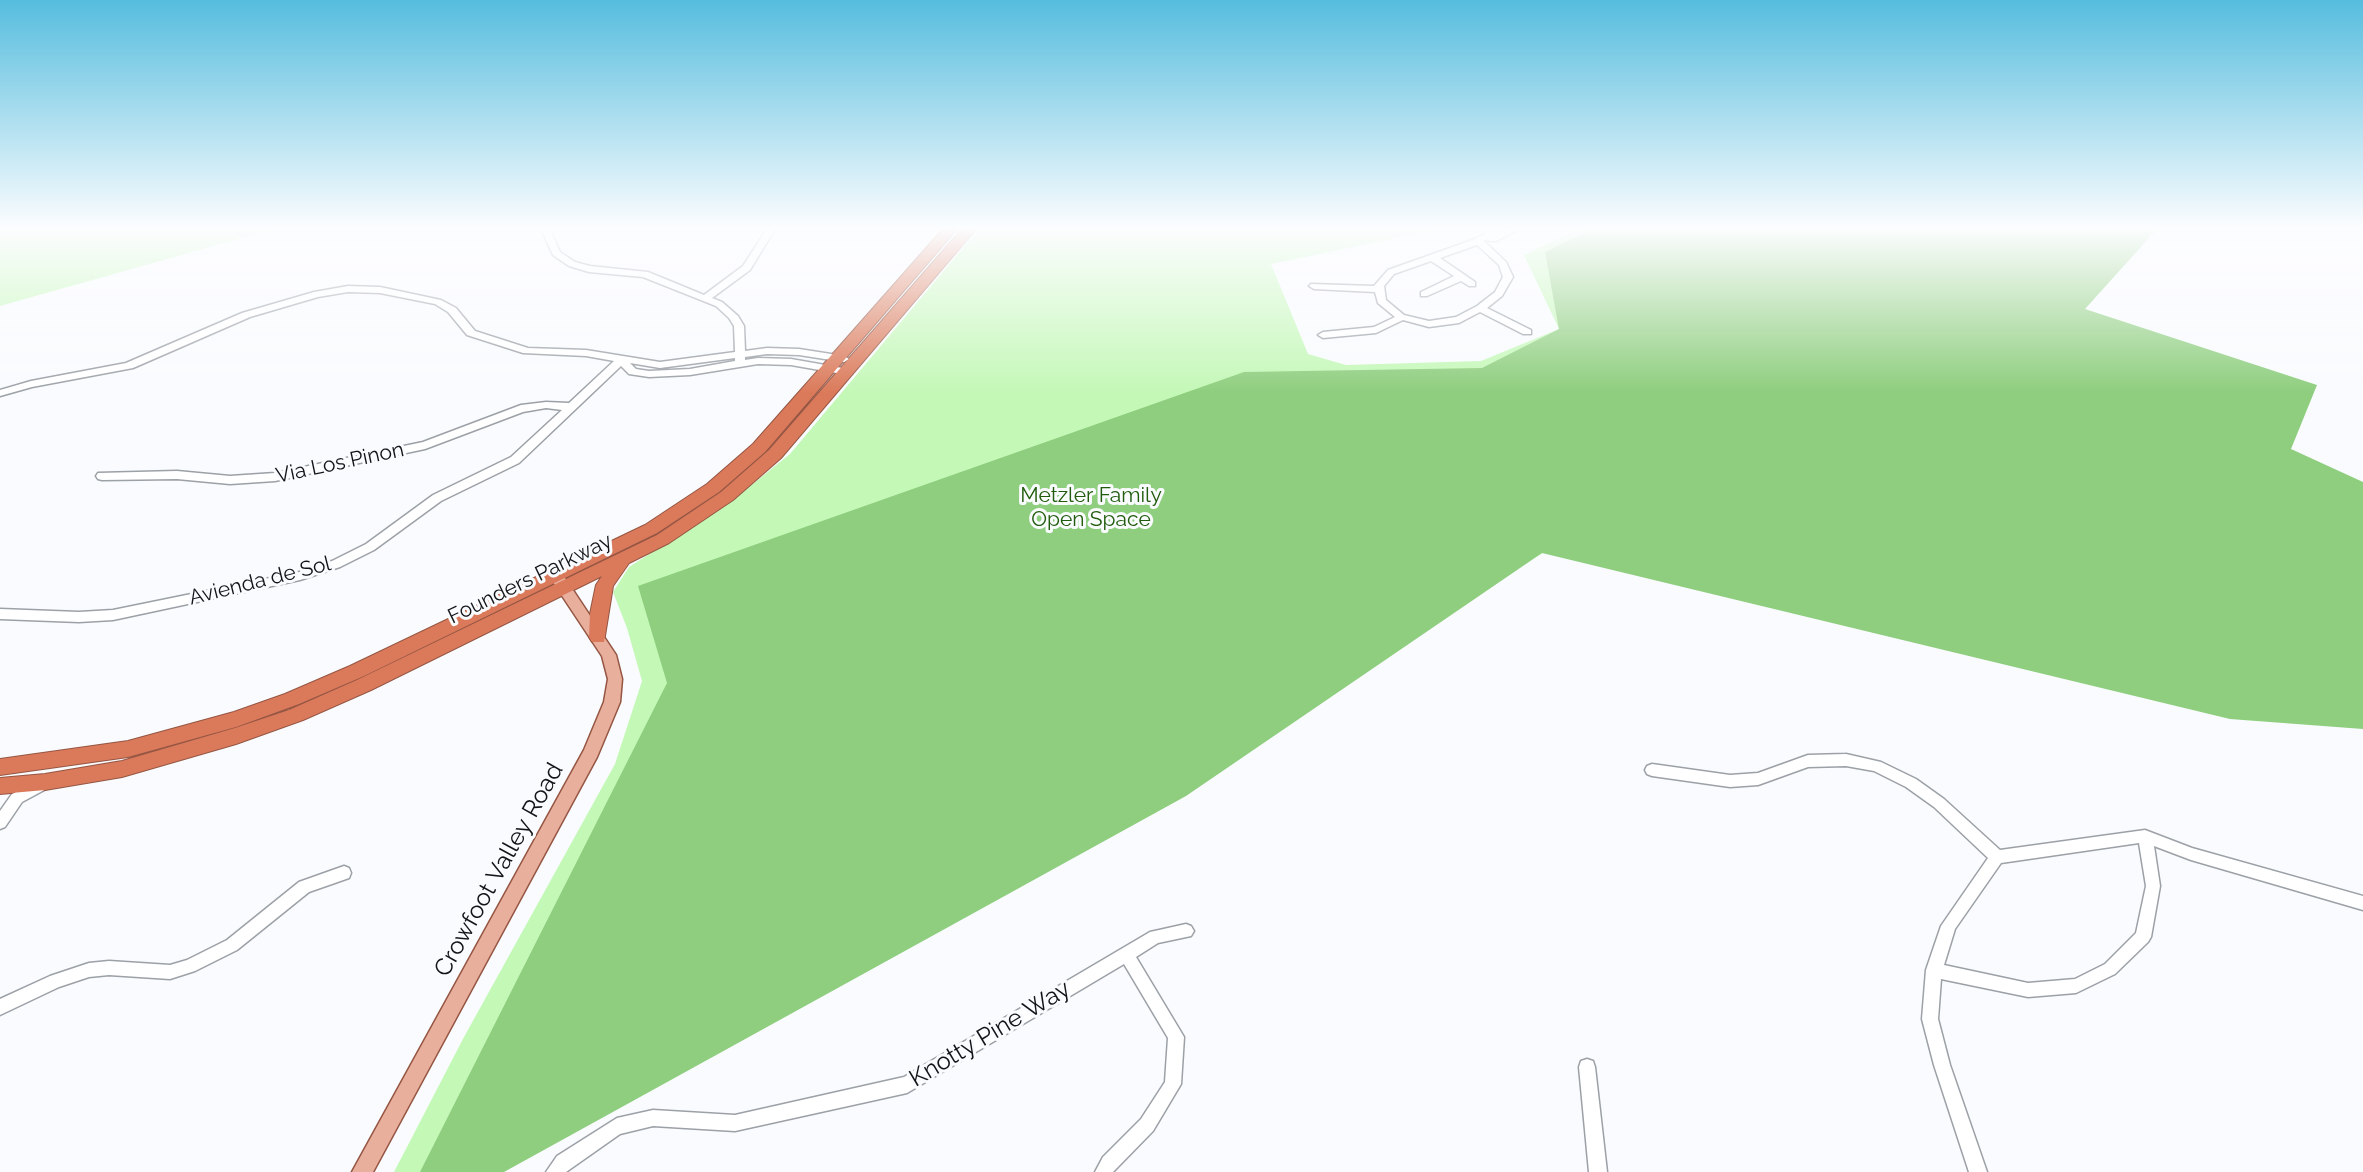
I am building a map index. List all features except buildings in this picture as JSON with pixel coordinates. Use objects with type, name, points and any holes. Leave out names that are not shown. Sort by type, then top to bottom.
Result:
[{"type":"highway","name":"Founders Parkway","points":[[0,767],[128,749],[236,719],[292,699],[559,582],[625,559],[663,539],[744,483],[775,454],[907,284]]},
{"type":"highway","name":"Founders Parkway","points":[[0,786],[45,782],[122,769],[182,753],[296,715],[364,685],[559,582],[713,488],[759,449],[843,365],[918,284]]},
{"type":"highway","points":[[598,637],[598,614],[604,585],[625,559]]},
{"type":"main road","name":"Crowfoot Valley Road","points":[[362,1172],[591,752],[612,702],[615,679],[609,655],[559,582]]},
{"type":"street","points":[[670,284],[728,310],[736,320],[740,334],[740,358]]},
{"type":"street","points":[[706,298],[725,284]]},
{"type":"street","points":[[1380,284],[1378,289],[1384,305],[1402,317],[1422,323],[1442,323],[1458,320],[1480,308],[1499,295],[1505,284]]},
{"type":"street","points":[[1424,295],[1447,284]]},
{"type":"street","points":[[1314,286],[1378,289]]},
{"type":"street","points":[[0,393],[31,384],[129,366],[246,315],[317,294],[348,289],[380,290],[438,302],[452,310],[471,333],[514,348],[542,353],[586,353],[621,360],[634,372],[690,372],[740,358],[843,365]]},
{"type":"street","points":[[1480,308],[1527,332]]},
{"type":"street","points":[[1323,335],[1376,330],[1402,317]]},
{"type":"street","name":"Avienda de Sol","points":[[0,614],[79,617],[113,615],[321,570],[370,547],[437,498],[515,460],[621,360]]},
{"type":"street","name":"Via Los Pinon","points":[[102,476],[158,474],[230,480],[267,478],[425,445],[521,409],[546,405],[572,407]]},
{"type":"street","points":[[1652,770],[1730,782],[1758,779],[1808,761],[1846,760],[1876,766],[1911,783],[1939,803],[1997,857]]},
{"type":"street","points":[[0,823],[18,799],[45,782]]},
{"type":"street","points":[[1934,970],[2028,990],[2076,986],[2110,970],[2143,937],[2153,886],[2145,836]]},
{"type":"street","points":[[1978,1172],[1942,1065],[1930,1019],[1934,970],[1949,926],[1997,857],[2145,836],[2191,854],[2363,902]]},
{"type":"street","points":[[0,1007],[56,981],[89,970],[109,968],[170,972],[190,966],[232,945],[304,887],[344,873]]},
{"type":"street","name":"Knotty Pine Way","points":[[555,1172],[563,1162],[617,1126],[653,1118],[735,1123],[907,1085],[1155,937],[1186,931]]},
{"type":"street","points":[[1104,1172],[1109,1163],[1147,1125],[1173,1084],[1176,1037],[1126,954]]},
{"type":"street","points":[[1587,1068],[1598,1172]]},
{"type":"green space","points":[[0,284],[79,284],[0,306]]},
{"type":"green space","name":"Metzler Family Open Space","points":[[933,284],[1279,284],[1308,354],[1346,365],[1481,361],[1559,329],[1538,284],[2005,284],[480,1172],[394,1172],[464,1037],[615,764],[642,681],[627,628],[613,592],[629,567],[728,504],[790,454]]},
{"type":"green space","name":"Metzler Family Open Space","points":[[1551,284],[2108,284],[2085,309],[2317,385],[2291,449],[2363,482],[2363,729],[2230,719],[1542,553],[1186,796],[504,1172],[420,1172],[667,683],[638,586],[1244,372],[1482,368],[1559,329]]}]
